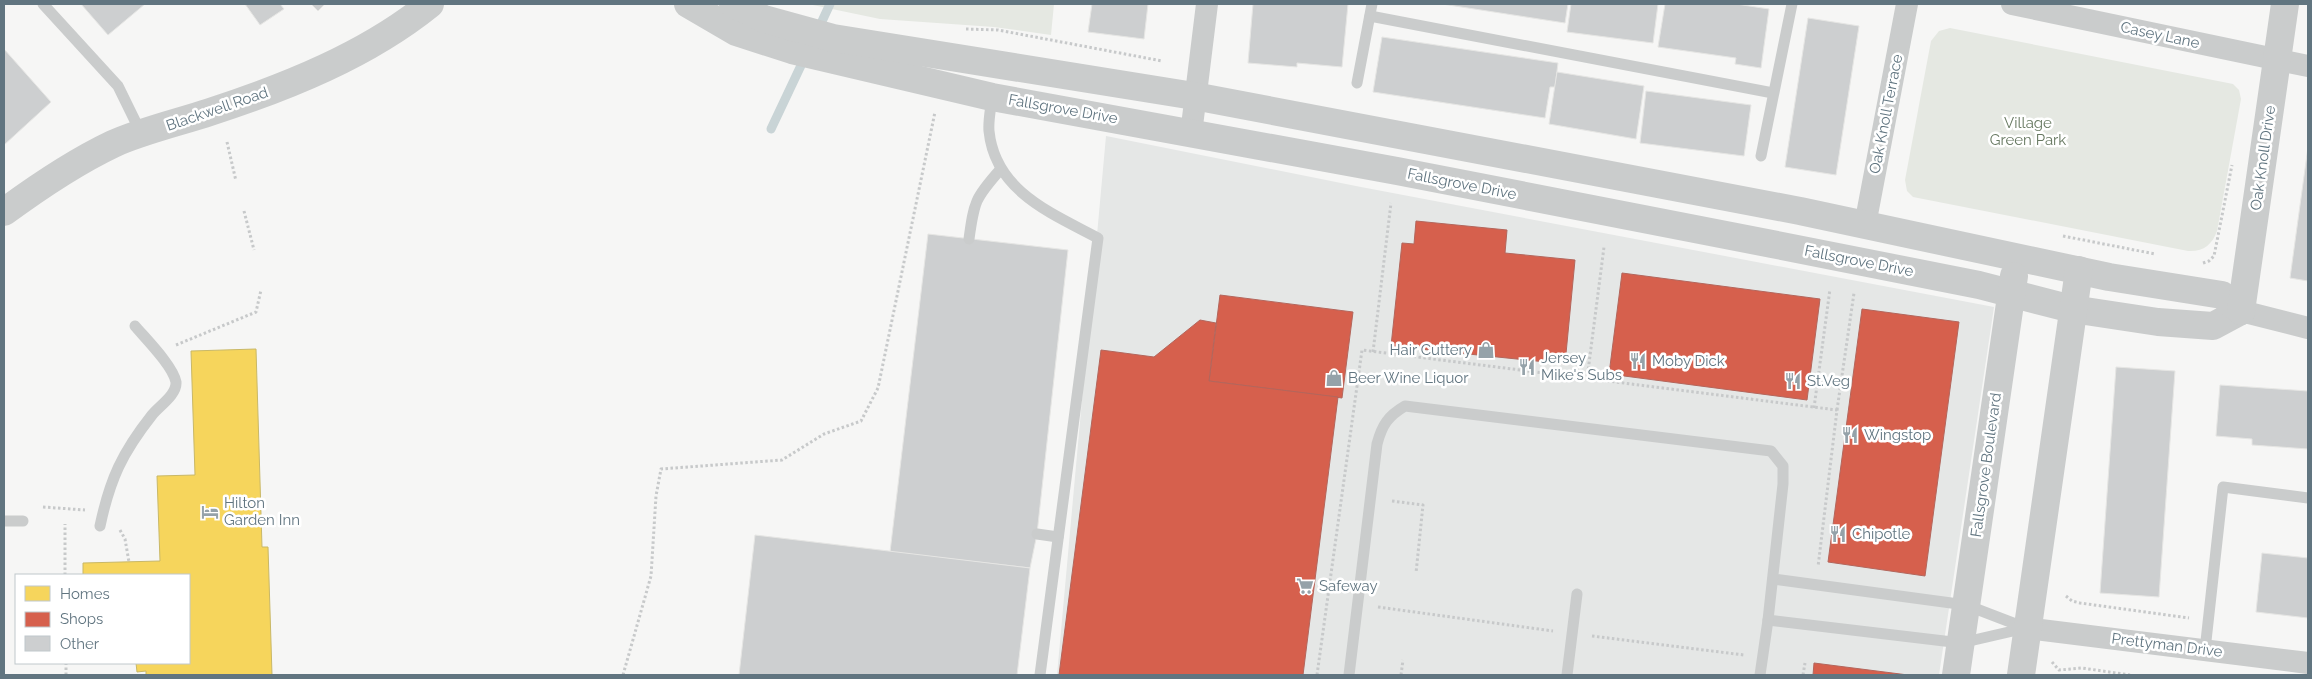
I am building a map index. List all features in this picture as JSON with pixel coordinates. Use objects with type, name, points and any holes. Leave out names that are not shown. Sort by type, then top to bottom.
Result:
[{"type":"street","name":"Blackwell Road","points":[[4,212],[37,188],[114,144],[265,94],[346,57],[412,18],[430,4]]},
{"type":"street","name":"Fallsgrove Drive","points":[[688,4],[736,32],[794,40],[829,48],[992,96],[1733,236],[1979,285],[2072,309],[2158,322],[2213,326],[2241,311]]},
{"type":"street","name":"Fallsgrove Drive","points":[[733,4],[764,19],[794,40]]},
{"type":"street","points":[[1190,134],[1207,4]]},
{"type":"street","name":"Oak Knoll Terrace","points":[[1866,225],[1906,4]]},
{"type":"street","name":"Casey Lane","points":[[2012,4],[2308,66]]},
{"type":"street","name":"Oak Knoll Drive","points":[[2241,311],[2285,4]]},
{"type":"street","name":"Fallsgrove Drive","points":[[829,48],[1196,84],[2079,270],[2222,295],[2241,311],[2308,328]]},
{"type":"street","name":"Fallsgrove Boulevard","points":[[1956,675],[2017,256]]},
{"type":"street","points":[[2021,675],[2026,628],[2079,270]]},
{"type":"street","name":"Prettyman Drive","points":[[2026,628],[2308,664]]},
{"type":"lane","points":[[43,4],[118,86],[142,134]]},
{"type":"lane","points":[[1357,83],[1372,4]]},
{"type":"lane","points":[[1762,156],[1792,4]]},
{"type":"lane","points":[[1370,16],[1773,93]]},
{"type":"lane","points":[[992,96],[988,129],[992,150],[1000,170],[1018,190],[1051,214],[1098,238],[1040,675]]},
{"type":"lane","points":[[969,239],[973,209],[979,193],[1000,170]]},
{"type":"lane","points":[[100,526],[107,492],[126,451],[153,414],[172,394],[176,384],[173,373],[135,326]]},
{"type":"lane","points":[[1349,675],[1377,444],[1382,425],[1391,414],[1405,406],[1771,451],[1782,466],[1773,579],[1760,675]]},
{"type":"lane","points":[[2205,650],[2223,487],[2308,498]]},
{"type":"lane","points":[[4,521],[23,521]]},
{"type":"lane","points":[[1036,534],[1058,537]]},
{"type":"lane","points":[[1773,579],[1966,604],[2026,628]]},
{"type":"lane","points":[[1567,675],[1577,594]]},
{"type":"lane","points":[[1768,620],[1961,643],[2026,628]]},
{"type":"path","points":[[961,29],[998,30],[1157,59],[1196,84]]},
{"type":"path","points":[[623,675],[651,576],[656,496],[661,469],[782,460],[824,434],[861,421],[878,388],[937,103]]},
{"type":"path","points":[[227,142],[236,181]]},
{"type":"path","points":[[2193,261],[2209,262],[2214,256],[2232,161]]},
{"type":"path","points":[[1373,352],[1391,203]]},
{"type":"path","points":[[244,211],[254,250]]},
{"type":"path","points":[[2058,236],[2164,256]]},
{"type":"path","points":[[1587,379],[1604,247]]},
{"type":"path","points":[[1814,408],[1830,289]]},
{"type":"path","points":[[1837,410],[1854,293]]},
{"type":"path","points":[[1346,466],[1350,469]]},
{"type":"path","points":[[1392,501],[1423,505],[1416,572]]},
{"type":"path","points":[[42,507],[94,510]]},
{"type":"path","points":[[65,524],[65,574]]},
{"type":"path","points":[[119,527],[124,538],[129,562]]},
{"type":"path","points":[[2066,596],[2072,602],[2189,618],[2207,623]]},
{"type":"path","points":[[1327,601],[1337,603]]},
{"type":"path","points":[[1378,607],[1554,631]]},
{"type":"path","points":[[1588,636],[1747,656]]},
{"type":"path","points":[[1402,675],[1403,660]]},
{"type":"path","points":[[2052,662],[2058,670],[2082,668],[2130,675]]},
{"type":"path","points":[[1803,675],[1805,664]]},
{"type":"shaded area","points":[[1106,136],[1361,187],[1994,307],[1939,675],[1057,675]]},
{"type":"green space","points":[[808,4],[1054,4],[1051,35],[994,27],[880,19]]},
{"type":"green space","name":"Village Green Park","points":[[1950,28],[2233,84],[2239,90],[2241,99],[2217,231],[2210,244],[2202,249],[2188,251],[1913,197],[1907,191],[1905,180],[1931,41],[1939,31]]},
{"type":"building: Homes","name":"Hilton Garden Inn","points":[[256,349],[262,547],[268,547],[272,675],[146,675],[146,671],[137,672],[136,664],[190,664],[190,574],[83,574],[83,563],[160,561],[157,476],[195,475],[191,351]]},
{"type":"building: Shops","points":[[1416,221],[1507,230],[1505,253],[1575,260],[1565,364],[1391,346],[1402,243],[1414,244]]},
{"type":"building: Shops","points":[[1622,273],[1820,299],[1807,400],[1609,374]]},
{"type":"building: Shops","points":[[1220,295],[1353,312],[1342,398],[1209,381]]},
{"type":"building: Shops","points":[[1862,309],[1959,322],[1925,576],[1828,562]]},
{"type":"building: Shops","points":[[1200,320],[1216,323],[1209,381],[1338,397],[1303,675],[1059,675],[1101,350],[1154,357]]},
{"type":"building: Shops","points":[[1814,663],[1908,675],[1813,675]]},
{"type":"building: Other","points":[[81,4],[145,4],[108,35]]},
{"type":"building: Other","points":[[245,4],[280,4],[284,9],[260,25]]},
{"type":"building: Other","points":[[311,4],[325,4],[318,11]]},
{"type":"building: Other","points":[[1092,4],[1148,4],[1144,39],[1088,32]]},
{"type":"building: Other","points":[[1253,4],[1348,4],[1342,67],[1297,63],[1297,67],[1248,63]]},
{"type":"building: Other","points":[[1442,4],[1568,4],[1565,23]]},
{"type":"building: Other","points":[[1571,4],[1658,4],[1653,43],[1567,32]]},
{"type":"building: Other","points":[[1665,4],[1736,4],[1769,9],[1761,68],[1735,64],[1736,58],[1658,47]]},
{"type":"building: Other","points":[[1808,18],[1859,26],[1836,175],[1785,167]]},
{"type":"building: Other","points":[[1382,37],[1558,63],[1555,87],[1550,87],[1545,118],[1373,92]]},
{"type":"building: Other","points":[[4,49],[51,102],[4,145]]},
{"type":"building: Other","points":[[1557,72],[1644,86],[1636,139],[1549,124]]},
{"type":"building: Other","points":[[1646,91],[1751,105],[1744,156],[1640,143]]},
{"type":"building: Other","points":[[2308,147],[2308,281],[2290,278]]},
{"type":"building: Other","points":[[928,234],[1068,250],[1037,534],[1030,568],[890,552]]},
{"type":"building: Other","points":[[2116,367],[2175,371],[2159,597],[2100,593]]},
{"type":"building: Other","points":[[2220,385],[2308,391],[2308,449],[2252,445],[2252,439],[2216,436]]},
{"type":"building: Other","points":[[755,535],[1030,568],[1017,675],[739,675]]},
{"type":"building: Other","points":[[2262,553],[2308,558],[2308,618],[2256,612]]},
{"type":"waterway","points":[[817,32],[830,4]]},
{"type":"waterway","points":[[771,129],[805,57]]},
{"type":"place","name":"Hair Cuttery","points":[[1486,350]]},
{"type":"place","name":"Moby Dick","points":[[1638,361]]},
{"type":"place","name":"Jersey Mike's Subs","points":[[1527,367]]},
{"type":"place","name":"Beer Wine Liquor","points":[[1334,378]]},
{"type":"place","name":"St.Veg","points":[[1793,381]]},
{"type":"place","name":"Wingstop","points":[[1850,435]]},
{"type":"place","name":"Hilton Garden Inn","points":[[210,512]]},
{"type":"place","name":"Chipotle","points":[[1838,534]]},
{"type":"place","name":"Safeway","points":[[1305,586]]}]
